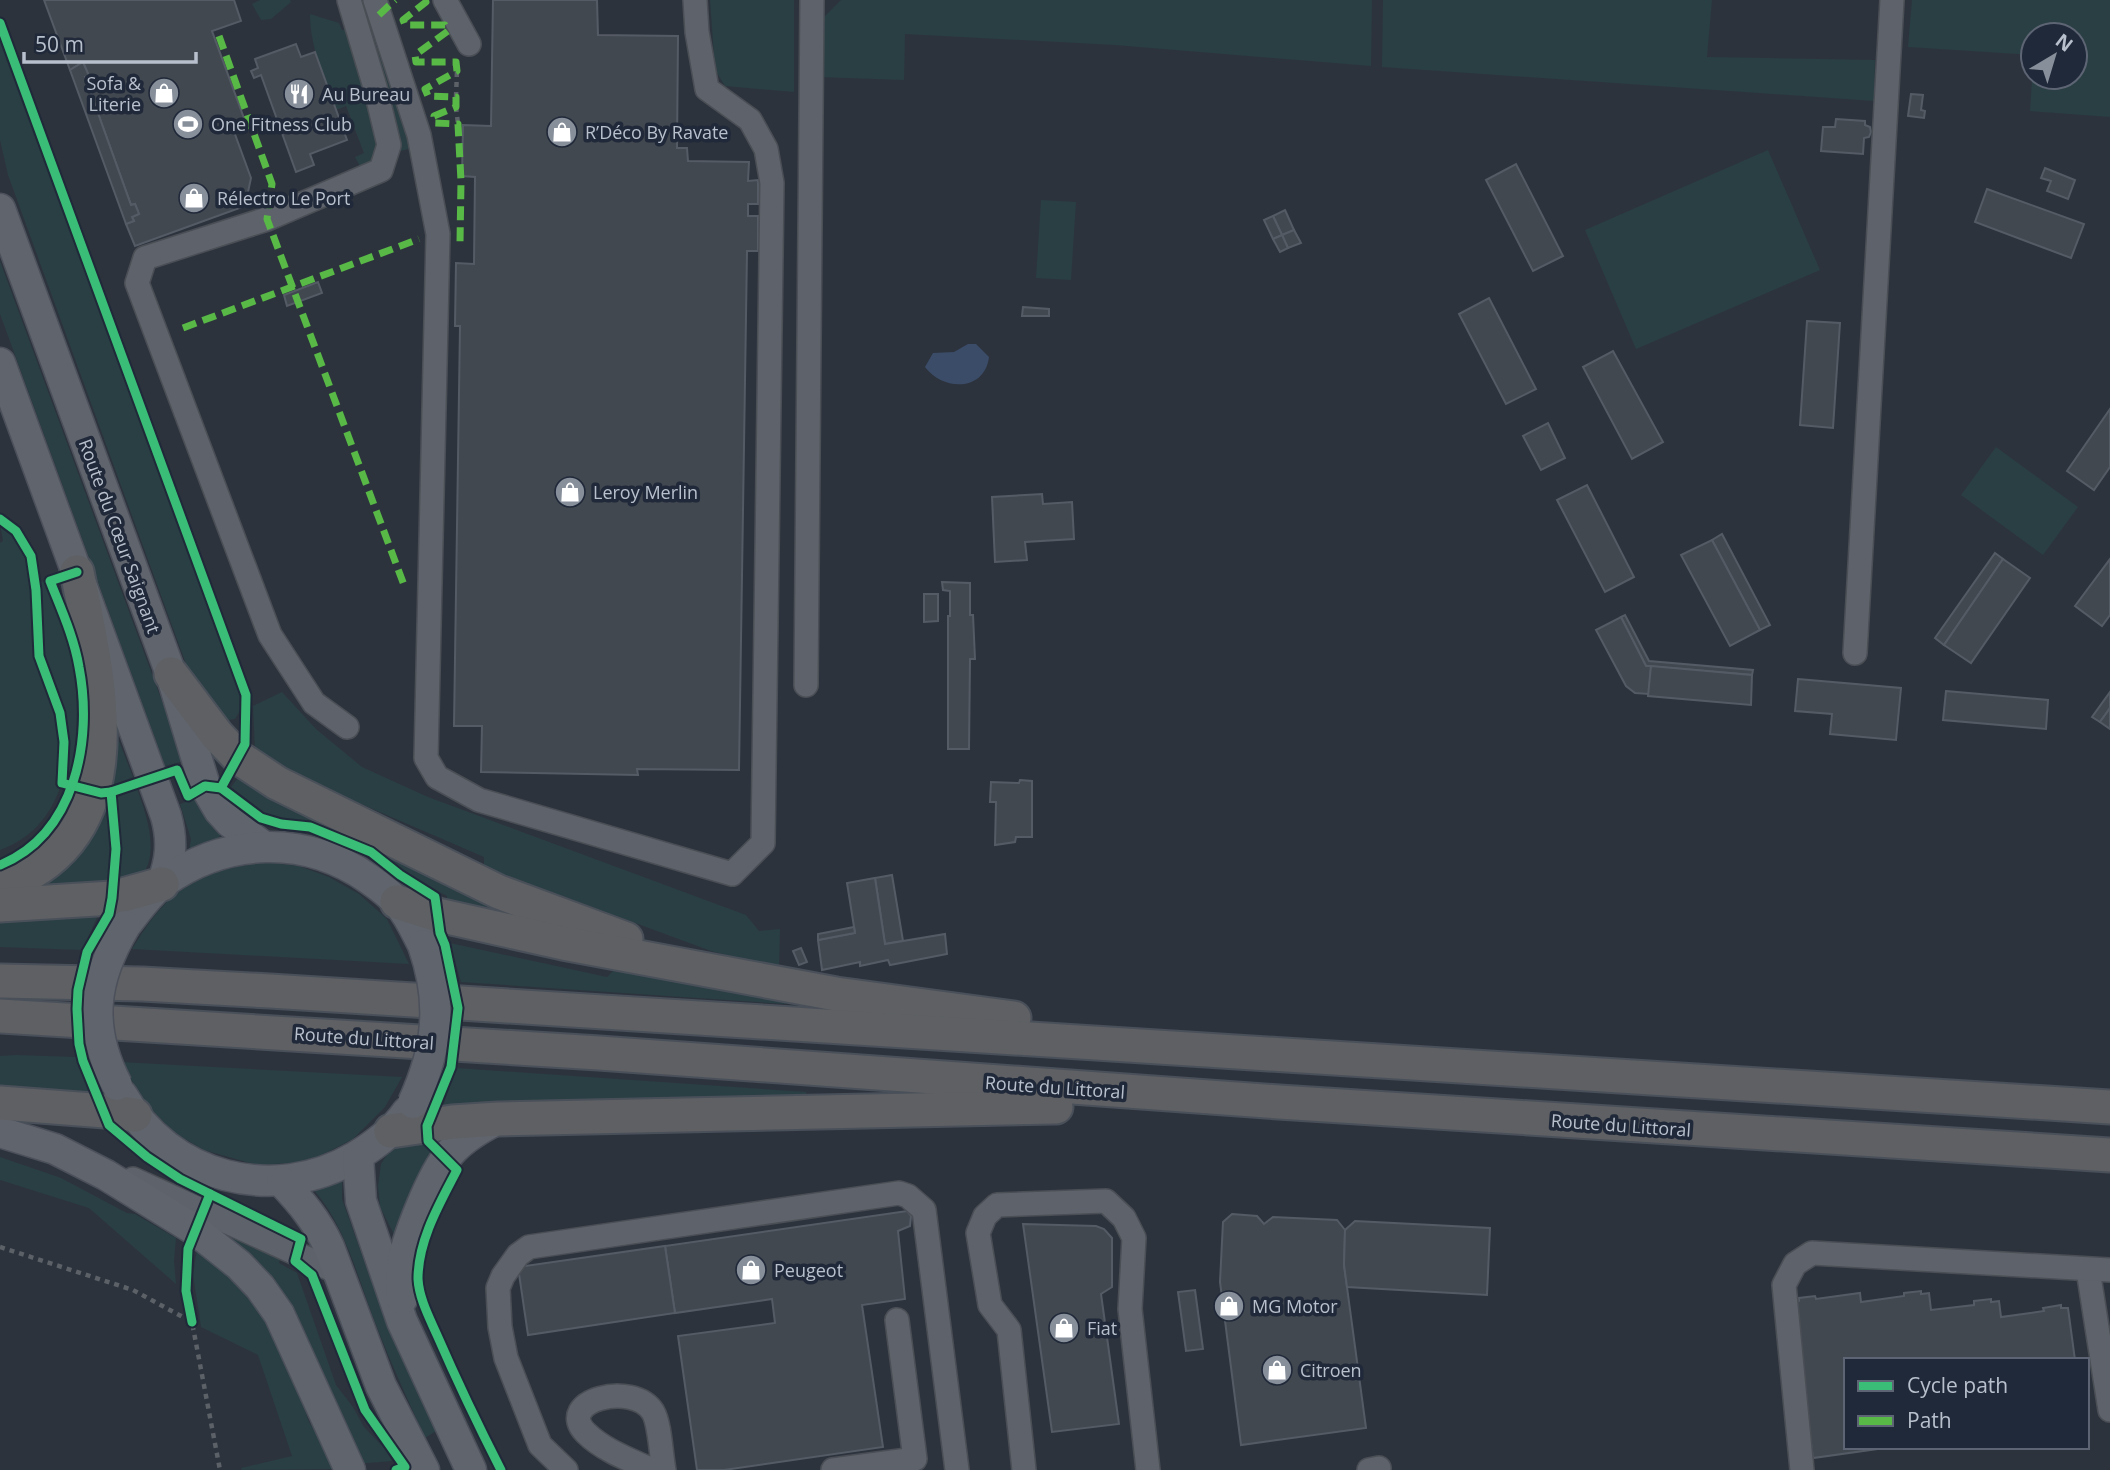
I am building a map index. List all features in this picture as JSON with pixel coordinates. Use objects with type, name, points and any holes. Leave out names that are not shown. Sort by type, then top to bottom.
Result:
[{"type":"highway","points":[[0,887],[30,874],[59,850],[79,824],[95,792],[101,739],[97,680],[77,572]]},
{"type":"highway","points":[[171,674],[216,735],[239,758],[295,794],[499,892],[720,973]]},
{"type":"highway","points":[[0,905],[112,898],[162,884]]},
{"type":"highway","points":[[397,902],[438,915],[563,943],[836,995],[1301,1056]]},
{"type":"highway","points":[[0,981],[142,984],[270,991],[2110,1107]]},
{"type":"highway","name":"Route du Littoral","points":[[0,1016],[764,1063],[1000,1084],[2110,1155]]},
{"type":"highway","points":[[0,1102],[135,1115]]},
{"type":"highway","points":[[391,1131],[452,1122],[498,1119],[1279,1102]]},
{"type":"main road","name":"Route du Cœur Saignant","points":[[0,209],[171,674],[194,756],[212,799],[230,822],[263,846]]},
{"type":"main road","points":[[0,363],[170,827],[170,860],[162,884]]},
{"type":"main road","points":[[263,846],[301,849],[341,862],[377,885],[397,902],[423,945],[435,994],[436,1030],[428,1066],[413,1103],[391,1131],[358,1156],[320,1173],[282,1182],[233,1177],[200,1166],[178,1154],[153,1133],[135,1115],[117,1085],[103,1053],[97,1013],[107,960],[125,926],[162,884],[197,862],[243,848],[263,846]]},
{"type":"main road","points":[[402,1321],[402,1265],[411,1234],[433,1181],[452,1150],[477,1130],[498,1119]]},
{"type":"main road","points":[[0,1132],[55,1149],[106,1175],[195,1230],[239,1265],[260,1286],[279,1314],[349,1470]]},
{"type":"main road","points":[[358,1156],[361,1201],[402,1321],[471,1470]]},
{"type":"main road","points":[[282,1182],[319,1227],[381,1386],[424,1470]]},
{"type":"lane","points":[[347,727],[314,703],[270,635],[137,282],[145,258],[267,219],[381,170],[389,145],[349,0]]},
{"type":"lane","points":[[374,0],[419,135],[438,234],[426,758],[437,777],[479,800],[732,874],[763,843],[772,183],[766,149],[750,120],[707,89],[697,32],[695,0]]},
{"type":"lane","points":[[445,0],[469,44]]},
{"type":"lane","points":[[1855,653],[1892,0]]},
{"type":"lane","points":[[806,685],[814,1]]},
{"type":"lane","points":[[55,1149],[102,1165],[337,1272]]},
{"type":"lane","points":[[566,1470],[540,1445],[506,1358],[500,1327],[498,1288],[510,1264],[529,1247],[899,1193],[917,1202],[924,1210],[957,1470]]},
{"type":"lane","points":[[1024,1470],[1009,1330],[990,1305],[978,1233],[985,1216],[997,1205],[1106,1201],[1124,1218],[1135,1238],[1130,1309],[1148,1470]]},
{"type":"lane","points":[[1802,1470],[1784,1285],[1795,1264],[1812,1253],[2099,1270],[2110,1410]]},
{"type":"lane","points":[[833,1470],[915,1459],[897,1320]]},
{"type":"lane","points":[[903,1362],[943,1360]]},
{"type":"lane","points":[[652,1470],[608,1449],[587,1434],[579,1424],[583,1407],[597,1398],[630,1396],[644,1402],[654,1413],[664,1470]]},
{"type":"path","points":[[456,97],[457,71]]},
{"type":"path","points":[[456,107],[458,124]]},
{"type":"path","points":[[0,1247],[133,1290],[192,1322],[220,1470]]},
{"type":"green space","points":[[260,0],[291,2],[271,19],[261,20],[252,4]]},
{"type":"green space","points":[[710,0],[794,0],[794,92],[725,86],[715,70]]},
{"type":"green space","points":[[841,0],[1372,0],[1371,66],[1115,45],[905,34],[904,80],[818,77],[819,22]]},
{"type":"green space","points":[[1383,0],[1712,0],[1707,57],[1875,60],[1874,101],[1382,67]]},
{"type":"green space","points":[[1912,0],[2110,0],[2110,117],[2030,111],[2031,91],[2089,91],[2089,21],[2019,21],[2019,54],[1908,47]]},
{"type":"green space","points":[[310,14],[339,23],[342,30],[349,30],[377,147],[370,164],[361,168],[355,157],[364,153],[346,106],[336,110],[315,51]]},
{"type":"green space","points":[[371,20],[412,148],[401,151],[361,25]]},
{"type":"green space","points":[[0,32],[241,695],[241,709],[235,719],[221,721],[194,686],[8,175],[0,140]]},
{"type":"green space","points":[[1768,150],[1820,270],[1636,349],[1585,230]]},
{"type":"green space","points":[[1041,200],[1076,202],[1071,280],[1036,278]]},
{"type":"green space","points":[[0,261],[184,761],[165,766],[0,314]]},
{"type":"green space","points":[[1996,447],[2078,507],[2043,555],[1961,495]]},
{"type":"green space","points":[[0,523],[18,541],[26,558],[32,589],[36,657],[56,714],[59,745],[55,785],[60,788],[50,809],[37,826],[20,840],[0,850],[0,543],[3,541]]},
{"type":"green space","points":[[45,581],[67,642],[75,680],[76,729],[70,778],[67,777],[70,749],[65,713],[43,655],[40,582]]},
{"type":"green space","points":[[282,692],[316,729],[362,767],[428,797],[746,915],[759,931],[780,929],[779,969],[711,951],[484,867],[484,857],[296,776],[255,751],[253,706]]},
{"type":"green space","points":[[112,723],[133,777],[105,788]]},
{"type":"green space","points":[[245,769],[525,921],[446,902],[447,896],[416,880],[377,852],[320,825],[265,814],[231,787]]},
{"type":"green space","points":[[137,788],[149,831],[150,854],[148,865],[141,876],[120,889],[117,798]]},
{"type":"green space","points":[[198,798],[221,833],[219,838],[189,851],[191,839],[180,804]]},
{"type":"green space","points":[[104,801],[112,847],[110,888],[27,888]]},
{"type":"green space","points":[[264,862],[299,866],[329,877],[359,894],[387,919],[409,964],[132,949],[158,912],[186,887],[219,871]]},
{"type":"green space","points":[[101,909],[82,950],[0,947],[0,918]]},
{"type":"green space","points":[[450,943],[607,977],[613,971],[786,997],[786,1004],[461,982]]},
{"type":"green space","points":[[0,1056],[76,1057],[91,1095],[0,1088]]},
{"type":"green space","points":[[120,1062],[402,1077],[385,1107],[353,1139],[308,1162],[257,1165],[204,1150],[173,1132],[146,1104]]},
{"type":"green space","points":[[456,1068],[806,1092],[807,1101],[441,1112]]},
{"type":"green space","points":[[413,1134],[436,1157],[400,1246],[380,1207],[378,1186],[381,1164],[391,1148]]},
{"type":"green space","points":[[0,1157],[61,1178],[127,1213],[135,1214],[176,1238],[176,1284],[89,1208],[0,1180]]},
{"type":"green space","points":[[342,1179],[342,1199],[389,1330],[436,1431],[425,1438],[383,1344],[335,1220],[313,1189]]},
{"type":"green space","points":[[208,1219],[282,1252],[279,1263],[297,1273],[336,1385],[364,1427],[385,1449],[392,1461],[355,1464]]},
{"type":"green space","points":[[197,1249],[238,1279],[274,1325],[309,1422],[339,1469],[242,1470],[241,1468],[292,1456],[258,1355],[201,1327],[193,1275]]},
{"type":"water","points":[[968,344],[976,344],[989,357],[986,368],[972,382],[953,384],[942,381],[925,367],[933,353],[954,352]]},
{"type":"building","points":[[44,0],[234,0],[241,21],[212,31],[245,121],[232,126],[251,178],[245,206],[135,246],[126,224],[134,221],[132,217],[139,214],[135,204],[131,205],[85,77],[89,76],[83,62],[70,70]]},
{"type":"building","points":[[493,0],[597,0],[598,35],[678,36],[677,148],[687,148],[688,161],[749,162],[748,181],[758,180],[758,204],[748,204],[748,216],[758,216],[758,251],[747,251],[739,770],[637,769],[638,775],[481,772],[482,726],[454,726],[460,326],[455,326],[456,263],[474,264],[475,177],[462,176],[463,125],[491,126]]},
{"type":"building","name":"Au Bureau","points":[[296,44],[301,57],[315,52],[347,140],[310,154],[314,165],[296,172],[261,75],[254,78],[251,71],[258,68],[255,59]]},
{"type":"building","points":[[83,62],[89,76],[85,77],[131,205],[135,204],[139,214],[132,217],[134,221],[126,224],[70,70]]},
{"type":"building","points":[[1911,94],[1923,95],[1921,110],[1925,111],[1924,118],[1908,116]]},
{"type":"building","points":[[1836,119],[1865,121],[1865,125],[1870,127],[1869,137],[1864,138],[1863,154],[1821,151],[1823,127],[1835,127]]},
{"type":"building","points":[[1516,164],[1563,256],[1533,271],[1486,180]]},
{"type":"building","points":[[2045,168],[2075,180],[2068,199],[2047,191],[2051,181],[2041,178]]},
{"type":"building","points":[[1987,189],[2084,224],[2071,258],[1975,222]]},
{"type":"building","points":[[1285,210],[1294,230],[1282,235],[1273,216]]},
{"type":"building","points":[[1273,216],[1282,235],[1273,239],[1264,220]]},
{"type":"building","points":[[1294,230],[1301,243],[1288,248],[1282,235]]},
{"type":"building","points":[[1282,235],[1288,248],[1280,252],[1273,239]]},
{"type":"building","points":[[318,282],[322,293],[287,306],[284,295]]},
{"type":"building","points":[[1489,298],[1536,389],[1506,404],[1459,314]]},
{"type":"building","points":[[1023,307],[1049,309],[1049,316],[1022,316]]},
{"type":"building","points":[[1807,321],[1840,323],[1833,428],[1800,425]]},
{"type":"building","points":[[1613,351],[1663,442],[1632,459],[1583,367]]},
{"type":"building","points":[[2110,409],[2110,467],[2094,490],[2067,471]]},
{"type":"building","points":[[1548,423],[1565,458],[1541,470],[1523,436]]},
{"type":"building","points":[[1587,485],[1634,577],[1605,592],[1557,500]]},
{"type":"building","points":[[1042,494],[1043,504],[1072,502],[1074,539],[1025,542],[1027,560],[995,562],[992,497]]},
{"type":"building","points":[[1722,534],[1770,625],[1760,630],[1712,540]]},
{"type":"building","points":[[1712,540],[1760,630],[1730,646],[1681,555]]},
{"type":"building","points":[[1995,553],[2003,559],[1944,645],[1935,638]]},
{"type":"building","points":[[2003,559],[2030,578],[1971,663],[1944,645]]},
{"type":"building","points":[[2110,559],[2110,615],[2102,626],[2075,606]]},
{"type":"building","points":[[942,582],[970,583],[970,615],[973,615],[975,659],[970,659],[969,749],[948,749],[950,591],[943,590]]},
{"type":"building","points":[[924,594],[938,594],[938,621],[924,622]]},
{"type":"building","points":[[1625,615],[1649,661],[1753,670],[1752,675],[1646,666],[1621,617]]},
{"type":"building","points":[[1621,617],[1646,666],[1651,666],[1649,694],[1635,693],[1626,686],[1596,630]]},
{"type":"building","points":[[1651,666],[1752,675],[1751,705],[1648,696]]},
{"type":"building","points":[[1798,679],[1901,688],[1896,740],[1830,734],[1832,714],[1795,711]]},
{"type":"building","points":[[1946,691],[2048,700],[2046,729],[1943,720]]},
{"type":"building","points":[[2110,692],[2110,708],[2100,722],[2092,717]]},
{"type":"building","points":[[2110,708],[2110,729],[2100,722]]},
{"type":"building","points":[[1020,780],[1032,781],[1032,837],[1016,837],[1015,842],[995,845],[996,802],[990,802],[991,782],[1019,783]]},
{"type":"building","points":[[892,875],[903,941],[885,944],[875,878]]},
{"type":"building","points":[[875,878],[885,944],[945,934],[947,954],[890,965],[888,960],[860,966],[860,962],[822,970],[818,940],[855,933],[847,883]]},
{"type":"building","points":[[854,927],[855,933],[818,940],[818,934]]},
{"type":"building","points":[[801,948],[807,962],[799,965],[793,951]]},
{"type":"building","points":[[907,1211],[911,1216],[910,1226],[898,1231],[905,1299],[862,1305],[883,1447],[724,1470],[697,1470],[678,1336],[775,1323],[772,1299],[675,1313],[665,1246]]},
{"type":"building","points":[[1232,1214],[1257,1216],[1264,1224],[1273,1217],[1337,1220],[1345,1230],[1344,1265],[1366,1428],[1241,1445],[1220,1282],[1223,1222]]},
{"type":"building","points":[[1355,1221],[1490,1228],[1487,1295],[1347,1287],[1344,1265],[1345,1230]]},
{"type":"building","points":[[1023,1224],[1096,1226],[1104,1229],[1112,1238],[1112,1287],[1101,1294],[1119,1424],[1052,1432]]},
{"type":"building","points":[[665,1246],[675,1313],[528,1335],[518,1267]]},
{"type":"building","points":[[1195,1290],[1203,1349],[1186,1351],[1178,1292]]},
{"type":"building","points":[[1860,1293],[1861,1302],[1904,1296],[1904,1293],[1929,1293],[1931,1310],[1974,1305],[1974,1301],[1991,1299],[1991,1302],[1999,1301],[2001,1317],[2044,1311],[2043,1308],[2061,1305],[2061,1308],[2068,1308],[2075,1358],[1844,1358],[1844,1449],[1878,1449],[1813,1458],[1792,1302],[1799,1301],[1799,1298],[1815,1296],[1816,1299]]},
{"type":"marked path","points":[[379,15],[395,0]]},
{"type":"marked path","points":[[425,0],[426,2],[403,20],[405,25],[445,25],[448,31],[415,55],[416,62],[456,62],[457,71],[425,89],[428,96],[456,97],[456,107],[434,116],[435,123],[458,124],[460,243]]},
{"type":"marked path","points":[[219,36],[272,184],[267,219],[404,585]]},
{"type":"marked path","points":[[183,328],[419,239]]},
{"type":"cycle path","points":[[0,23],[246,695],[245,744],[221,788]]},
{"type":"cycle path","points":[[0,519],[16,531],[31,556],[36,590],[39,656],[60,713],[64,742],[62,783],[101,793],[111,792],[116,849],[112,898],[109,914],[87,952],[78,990],[77,1009],[83,1061],[109,1125],[147,1157],[180,1179],[301,1239],[295,1261],[312,1275],[365,1410],[405,1467],[396,1470]]},
{"type":"cycle path","points":[[0,865],[26,851],[46,831],[62,808],[73,781],[80,753],[83,695],[74,645],[50,581],[77,572]]},
{"type":"cycle path","points":[[111,792],[177,770],[188,796],[205,786],[221,788],[261,818],[281,824],[310,827],[371,852],[400,875],[435,897],[440,933],[458,1008],[451,1067],[427,1126],[428,1141],[457,1170],[426,1236],[418,1279],[425,1307],[501,1470]]},
{"type":"cycle path","points":[[192,1322],[186,1291],[188,1249],[210,1194]]},
{"type":"place","name":"Sofa & Literie","points":[[164,93]]},
{"type":"place","name":"Au Bureau","points":[[299,94]]},
{"type":"place","name":"One Fitness Club","points":[[188,124]]},
{"type":"place","name":"R’Déco By Ravate","points":[[562,132]]},
{"type":"place","name":"Rélectro Le Port","points":[[194,198]]},
{"type":"place","name":"Leroy Merlin","points":[[570,492]]},
{"type":"place","name":"Peugeot","points":[[751,1270]]},
{"type":"place","name":"MG Motor","points":[[1229,1306]]},
{"type":"place","name":"Fiat","points":[[1064,1328]]},
{"type":"place","name":"Citroen","points":[[1277,1370]]}]
